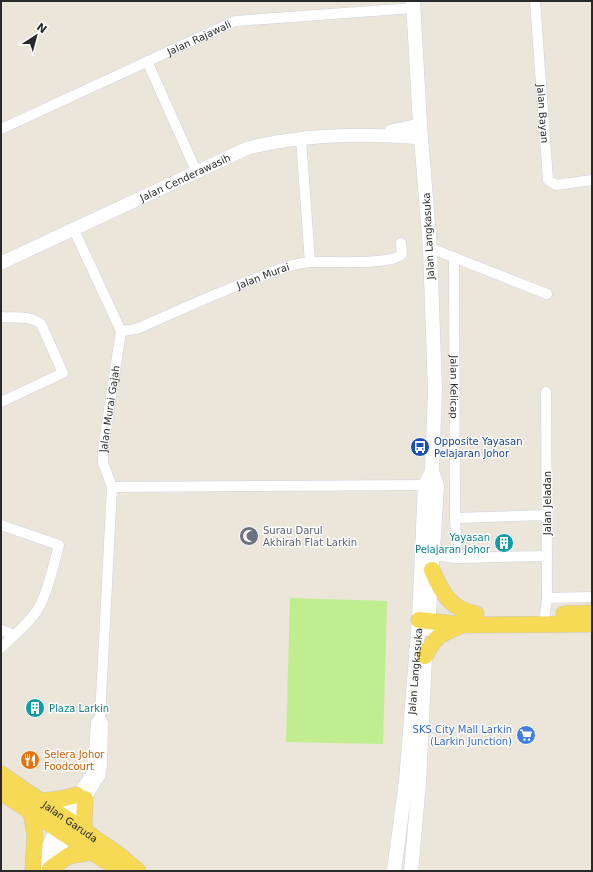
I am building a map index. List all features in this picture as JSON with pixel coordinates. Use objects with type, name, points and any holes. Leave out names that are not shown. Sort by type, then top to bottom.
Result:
[{"type":"main road","name":"Jalan Langkasuka","points":[[411,871],[419,783],[425,656],[424,617],[435,390],[430,248],[421,131],[414,4]]},
{"type":"main road","name":"Jalan Langkasuka","points":[[394,871],[406,781],[424,617],[433,563],[431,486]]},
{"type":"main road","points":[[433,563],[440,587],[454,605],[470,620]]},
{"type":"main road","points":[[425,656],[433,641],[438,636],[470,620],[545,614],[592,613]]},
{"type":"main road","points":[[424,617],[592,624]]},
{"type":"main road","name":"Jalan Garuda","points":[[1,774],[36,806],[64,825],[92,852],[126,871]]},
{"type":"main road","name":"Jalan Garuda","points":[[1,792],[36,806]]},
{"type":"main road","points":[[33,871],[36,806],[60,799],[81,797],[86,833]]},
{"type":"main road","name":"Jalan Garuda","points":[[64,825],[86,833],[118,854],[138,871]]},
{"type":"main road","points":[[45,870],[68,856],[92,852]]},
{"type":"street","name":"Jalan Bayan","points":[[535,1],[548,180],[556,185],[592,180]]},
{"type":"street","name":"Jalan Rajawali","points":[[1,129],[235,21],[414,4]]},
{"type":"street","points":[[147,62],[197,172]]},
{"type":"street","name":"Jalan Cenderawasih","points":[[1,263],[73,228],[248,148],[274,142],[301,139],[421,131]]},
{"type":"street","points":[[301,139],[310,262]]},
{"type":"street","points":[[73,228],[121,331]]},
{"type":"street","name":"Jalan Murai","points":[[121,331],[137,329],[238,285],[285,267],[310,262],[338,263],[388,260],[401,255],[401,243]]},
{"type":"street","points":[[430,248],[547,294]]},
{"type":"street","name":"Jalan Kelicap","points":[[454,257],[455,518],[457,558]]},
{"type":"street","points":[[1,317],[28,318],[36,320],[41,324],[63,373],[1,402]]},
{"type":"street","name":"Jalan Murai Gajah","points":[[64,825],[81,797],[91,774],[96,722],[100,718],[112,487],[103,463],[103,449],[121,331]]},
{"type":"street","name":"Jalan Jeladan","points":[[545,614],[548,598],[546,392]]},
{"type":"street","points":[[112,487],[431,486]]},
{"type":"street","points":[[455,518],[547,515]]},
{"type":"street","points":[[1,525],[59,545],[46,592],[40,606],[1,648]]},
{"type":"street","points":[[433,563],[457,558],[547,556]]},
{"type":"street","points":[[548,598],[592,597]]},
{"type":"street","points":[[1,630],[14,635]]},
{"type":"street","points":[[45,870],[64,825]]},
{"type":"green space","points":[[290,598],[387,601],[383,744],[286,742]]},
{"type":"place","name":"Opposite Yayasan Pelajaran Johor","points":[[420,447]]},
{"type":"place","name":"Surau Darul Akhirah Flat Larkin","points":[[249,536]]},
{"type":"place","name":"Yayasan Pelajaran Johor","points":[[504,543]]},
{"type":"place","name":"Plaza Larkin","points":[[35,708]]},
{"type":"place","name":"SKS City Mall Larkin (Larkin Junction)","points":[[526,735]]},
{"type":"place","name":"Selera Johor Foodcourt","points":[[30,760]]}]
